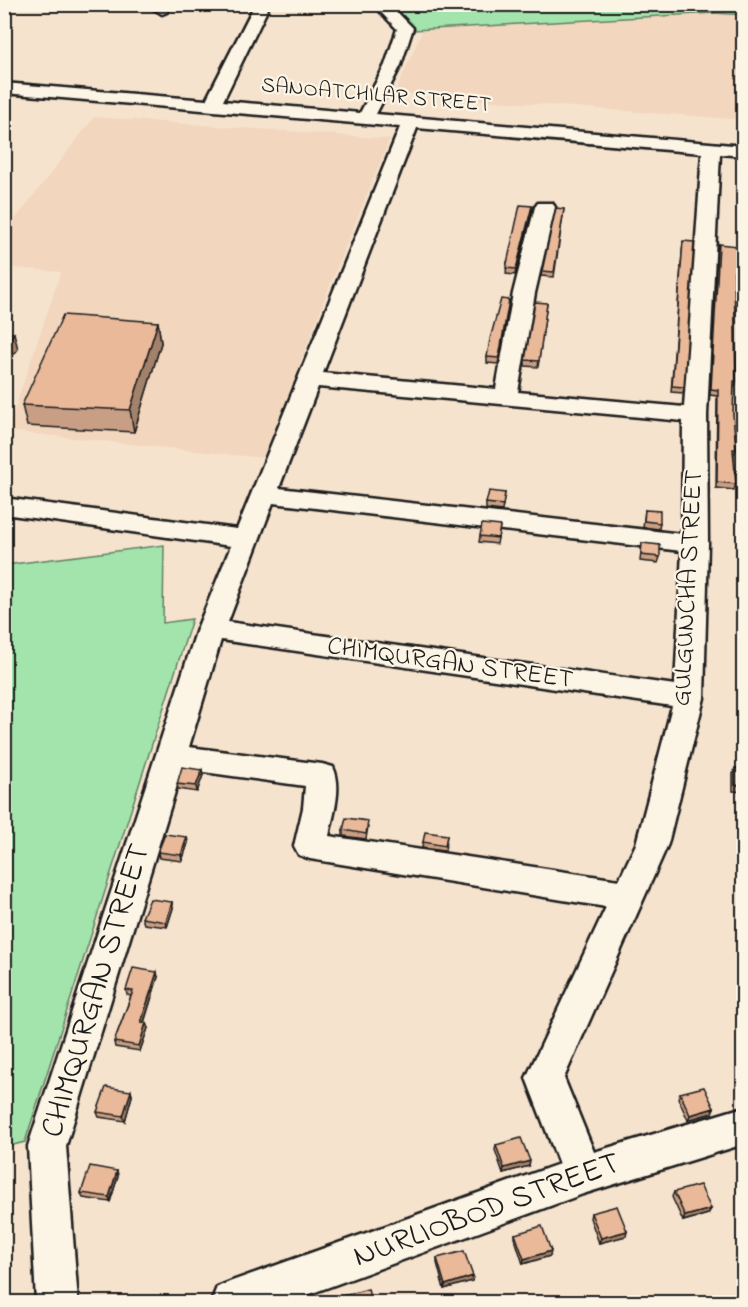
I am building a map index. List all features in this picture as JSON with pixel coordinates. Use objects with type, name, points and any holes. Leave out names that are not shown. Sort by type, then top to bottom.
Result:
[{"type":"street","points":[[212,105],[263,4]]},
{"type":"street","points":[[366,118],[393,65],[405,28],[380,4]]},
{"type":"street","name":"SANOATCHILAR STREET","points":[[4,88],[744,151]]},
{"type":"street","name":"CHIMQURGAN STREET","points":[[57,1302],[46,1146],[211,629],[411,121]]},
{"type":"street","name":"GULGUNCHA STREET","points":[[583,1175],[545,1078],[652,844],[689,698],[695,544],[695,415],[711,148]]},
{"type":"street","points":[[506,397],[524,293],[545,207]]},
{"type":"street","points":[[309,379],[695,415]]},
{"type":"street","points":[[264,494],[695,544]]},
{"type":"street","points":[[4,506],[246,540]]},
{"type":"street","name":"CHIMQURGAN STREET","points":[[211,629],[689,698]]},
{"type":"street","points":[[171,756],[322,776],[319,808],[310,846],[628,896]]},
{"type":"street","name":"NURLIOBOD STREET","points":[[232,1302],[583,1175],[744,1125]]},
{"type":"shaded area","points":[[714,13],[743,15],[743,120],[395,93],[423,29]]},
{"type":"shaded area","points":[[94,117],[390,139],[332,280],[264,458],[7,431],[61,272],[5,267],[4,234]]},
{"type":"green space","points":[[743,4],[744,15],[714,13],[413,30],[386,5]]},
{"type":"green space","points":[[164,545],[163,623],[192,619],[25,1142],[5,1147],[5,565]]},
{"type":"building","points":[[520,205],[532,206],[516,269],[506,268]]},
{"type":"building","points":[[556,208],[564,209],[554,272],[542,271]]},
{"type":"building","points":[[683,241],[694,242],[684,387],[672,386]]},
{"type":"building","points":[[719,244],[737,246],[738,272],[734,272],[736,381],[734,381],[733,414],[736,484],[717,482],[718,390],[711,389]]},
{"type":"building","points":[[501,299],[509,300],[499,358],[487,357],[490,339]]},
{"type":"building","points":[[535,302],[547,303],[539,361],[525,360]]},
{"type":"building","points":[[63,315],[158,322],[130,410],[22,405]]},
{"type":"building","points":[[4,332],[14,333],[4,346]]},
{"type":"building","points":[[489,491],[505,493],[503,505],[486,503]]},
{"type":"building","points":[[645,510],[660,511],[660,523],[644,521]]},
{"type":"building","points":[[482,524],[500,526],[498,538],[480,536]]},
{"type":"building","points":[[642,543],[660,545],[660,557],[641,555]]},
{"type":"building","points":[[182,767],[202,770],[196,786],[177,784]]},
{"type":"building","points":[[735,768],[744,769],[744,786],[735,785]]},
{"type":"building","points":[[346,818],[368,821],[366,834],[343,830]]},
{"type":"building","points":[[425,832],[447,835],[445,846],[423,842]]},
{"type":"building","points":[[165,834],[187,837],[181,855],[158,852]]},
{"type":"building","points":[[150,899],[172,902],[166,922],[142,918]]},
{"type":"building","points":[[133,968],[157,972],[141,1022],[146,1023],[139,1046],[114,1042],[133,991],[126,990]]},
{"type":"building","points":[[106,1087],[131,1091],[123,1116],[97,1112]]},
{"type":"building","points":[[704,1087],[714,1108],[690,1115],[680,1093]]},
{"type":"building","points":[[521,1138],[530,1161],[504,1168],[496,1145]]},
{"type":"building","points":[[90,1166],[117,1171],[109,1197],[81,1193]]},
{"type":"building","points":[[700,1185],[711,1209],[685,1216],[674,1192]]},
{"type":"building","points":[[617,1206],[627,1231],[601,1238],[591,1213]]},
{"type":"building","points":[[542,1226],[551,1251],[524,1259],[515,1234]]},
{"type":"building","points":[[464,1251],[473,1276],[445,1285],[437,1258]]},
{"type":"building","points":[[368,1289],[371,1302],[341,1302],[339,1297]]}]
